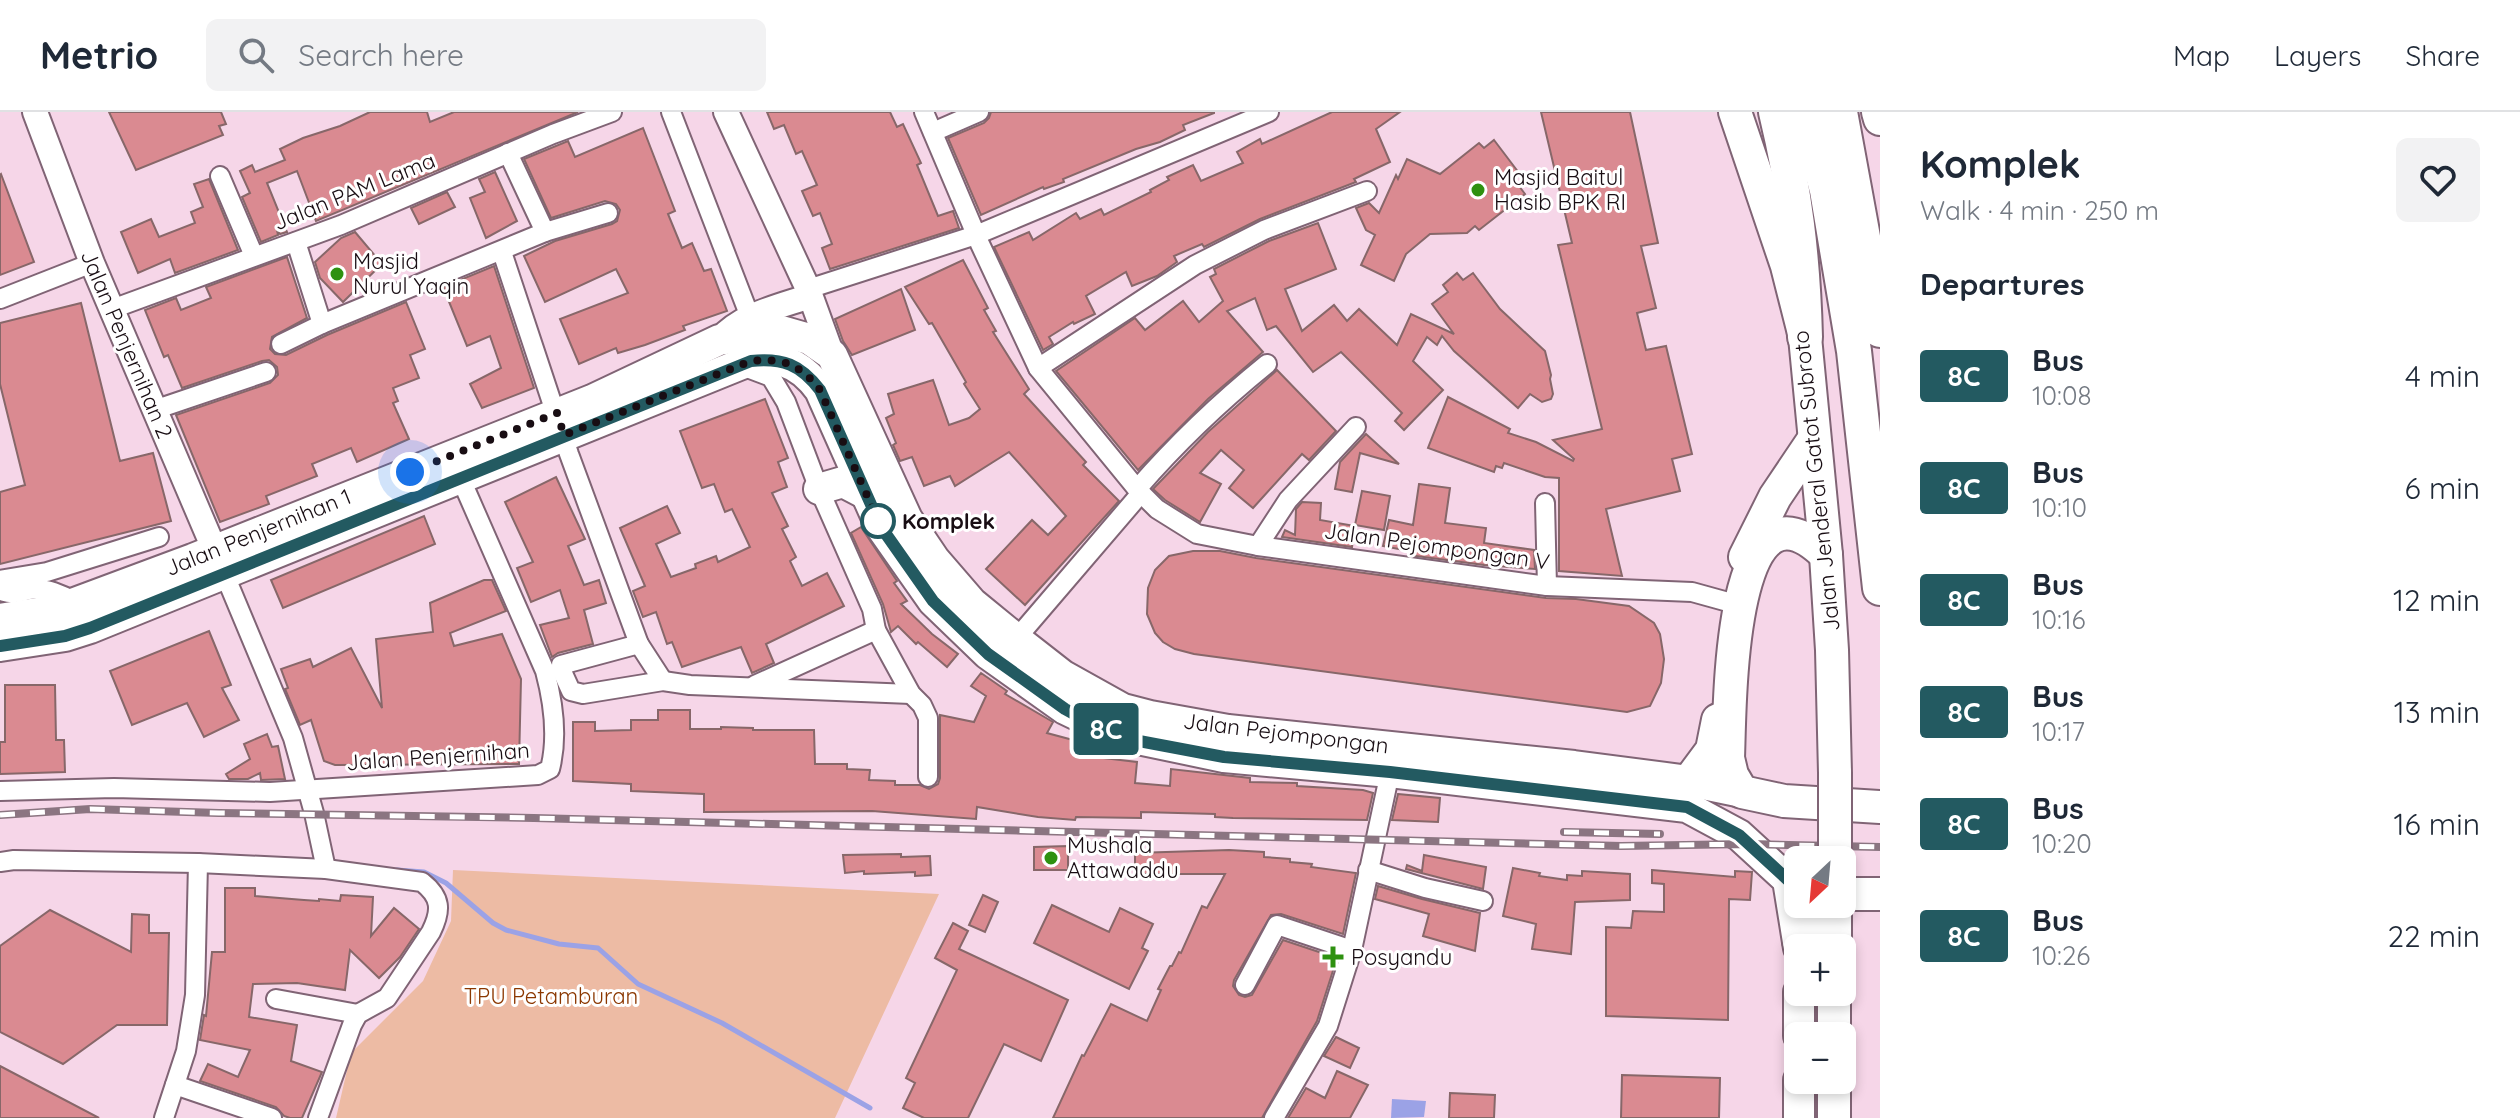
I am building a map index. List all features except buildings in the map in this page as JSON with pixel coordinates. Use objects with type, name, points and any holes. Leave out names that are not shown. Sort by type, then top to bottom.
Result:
[{"type":"highway","name":"Jalan Jenderal Gatot Subroto","points":[[1735,112],[1787,266],[1805,337],[1832,650],[1835,846]]},
{"type":"highway","points":[[1776,112],[1791,172],[1799,229],[1804,270],[1805,337]]},
{"type":"highway","points":[[1806,112],[1827,190],[1854,351],[1880,588]]},
{"type":"highway","points":[[1840,112],[1880,330]]},
{"type":"highway","points":[[1878,112],[1880,119]]},
{"type":"highway","points":[[1689,781],[1712,750],[1717,737],[1718,699],[1734,603],[1752,540],[1814,439]]},
{"type":"highway","points":[[1826,555],[1810,539],[1792,534],[1778,535],[1767,541],[1734,603],[1728,758],[1732,775],[1742,792],[1784,801],[1880,807]]},
{"type":"highway","points":[[1856,894],[1880,894]]},
{"type":"highway","points":[[1807,934],[1819,918]]},
{"type":"highway","points":[[1834,1094],[1834,1118]]},
{"type":"main road","name":"Jalan Penjernihan 1","points":[[595,411],[719,340],[781,331],[809,339],[832,355]]},
{"type":"main road","name":"Jalan Pejompongan","points":[[832,355],[907,519],[934,559],[972,603],[1016,639],[1062,675],[1123,709],[1228,730],[1574,766],[1689,781],[1742,792]]},
{"type":"main road","name":"Jalan Penjernihan 1","points":[[0,646],[78,632],[169,597],[220,562],[595,411],[751,361],[780,360],[809,376]]},
{"type":"main road","name":"Jalan Pejompongan","points":[[809,376],[828,405],[881,527],[933,601],[988,654],[1065,709],[1106,730],[1139,741],[1224,757],[1390,772],[1687,807],[1739,835],[1784,873]]},
{"type":"main road","name":"Jalan Penjernihan 1","points":[[0,619],[56,610],[220,562],[460,477],[560,424]]},
{"type":"main road","points":[[819,489],[843,482],[866,494]]},
{"type":"main road","points":[[1856,886],[1880,886]]},
{"type":"main road","points":[[1799,1094],[1799,1118]]},
{"type":"street","name":"Jalan Penjernihan 2","points":[[35,112],[83,267],[112,309],[220,562]]},
{"type":"street","name":"Jalan PAM Lama","points":[[112,309],[296,242],[612,112]]},
{"type":"street","points":[[671,112],[750,317]]},
{"type":"street","name":"Jalan Pejompongan","points":[[726,112],[809,292],[832,355]]},
{"type":"street","name":"Jalan Pejompongan V","points":[[924,112],[976,235],[1038,368],[1139,491],[1157,509],[1197,534],[1258,546],[1547,586],[1596,590],[1671,590],[1703,594],[1734,603]]},
{"type":"street","points":[[933,132],[979,112]]},
{"type":"street","points":[[719,340],[731,327],[809,292],[976,235],[1269,112]]},
{"type":"street","points":[[508,153],[545,232]]},
{"type":"street","points":[[220,176],[254,256]]},
{"type":"street","points":[[1038,368],[1195,265],[1264,230],[1367,191]]},
{"type":"street","points":[[281,344],[545,232],[608,213]]},
{"type":"street","points":[[296,242],[322,324]]},
{"type":"street","points":[[502,252],[639,644],[663,681]]},
{"type":"street","points":[[0,299],[83,267]]},
{"type":"street","points":[[1016,639],[1171,450],[1224,399],[1267,364]]},
{"type":"street","points":[[739,365],[771,377],[779,388],[872,609],[876,630],[911,694],[922,705],[928,718],[928,777]]},
{"type":"street","points":[[154,410],[266,372]]},
{"type":"street","points":[[1258,546],[1288,500],[1356,427]]},
{"type":"street","name":"Jalan Penjernihan","points":[[307,788],[538,775],[550,769],[554,751],[550,689],[545,671],[460,477]]},
{"type":"street","points":[[1545,503],[1547,586]]},
{"type":"street","points":[[78,602],[38,589],[14,595],[4,592],[0,582],[47,572],[159,537]]},
{"type":"street","points":[[220,562],[293,738],[326,869]]},
{"type":"street","points":[[753,686],[876,630]]},
{"type":"street","points":[[639,644],[561,665],[571,691],[583,694],[663,681],[690,685],[911,694]]},
{"type":"street","points":[[1274,1118],[1328,1026],[1352,950],[1390,772]]},
{"type":"street","points":[[0,791],[114,788],[270,792],[307,788]]},
{"type":"street","points":[[0,862],[198,863],[326,869],[422,882],[437,897],[437,921],[387,998],[358,1014],[318,1118]]},
{"type":"street","points":[[164,1118],[186,1051],[195,995],[198,863]]},
{"type":"street","points":[[1368,870],[1425,888],[1483,901]]},
{"type":"street","points":[[1245,985],[1277,925],[1352,950]]},
{"type":"street","points":[[276,999],[358,1014]]},
{"type":"street","points":[[175,1085],[272,1118]]},
{"type":"green space","name":"TPU Petamburan","points":[[453,870],[939,894],[835,1118],[336,1118],[351,1053],[423,981],[451,921]]},
{"type":"water","points":[[1392,1099],[1426,1101],[1424,1117],[1391,1118]]},
{"type":"waterway","points":[[397,870],[424,872],[446,883],[493,923],[506,930],[559,944],[598,948],[638,984],[722,1023],[870,1108]]},
{"type":"railway","points":[[0,815],[90,809],[1621,846],[1749,844],[1880,847]]},
{"type":"railway","points":[[1564,832],[1660,834]]},
{"type":"bus line","name":"8C","points":[[0,646],[65,636],[90,628],[751,361],[780,360],[809,376],[820,390],[881,527],[933,601],[988,654],[1065,709],[1094,725],[1139,741],[1224,757],[1390,772],[1687,807],[1739,835],[1784,876]]},
{"type":"place","name":"Masjid Baitul Hasib BPK RI","points":[[1478,190]]},
{"type":"place","name":"Masjid Nurul Yaqin","points":[[337,274]]},
{"type":"place","name":"Komplek","points":[[878,521]]},
{"type":"place","name":"Mushala Attawaddu","points":[[1051,858]]},
{"type":"place","name":"Posyandu","points":[[1333,957]]},
{"type":"route","points":[[410,472],[557,413],[564,435],[751,361],[780,360],[809,376],[820,390],[881,527],[878,521]]}]
